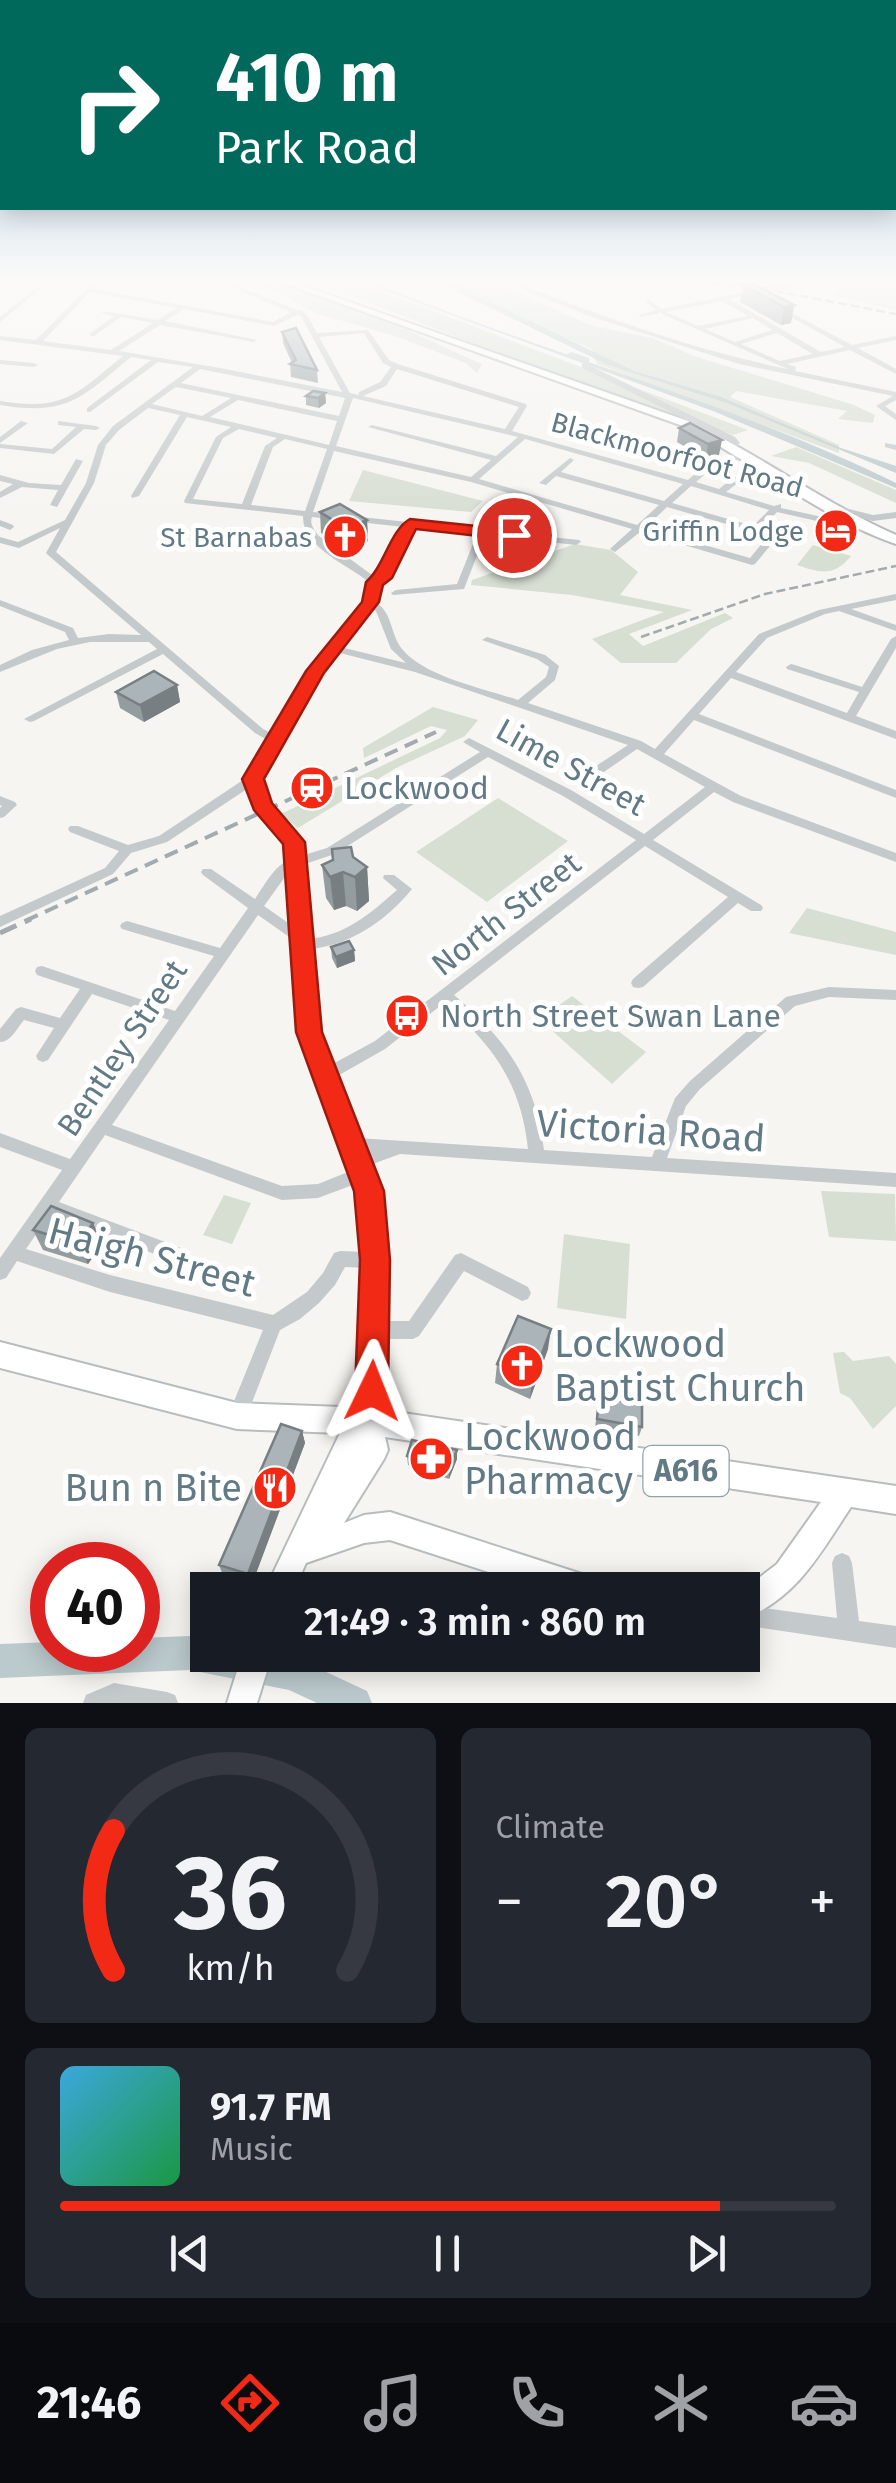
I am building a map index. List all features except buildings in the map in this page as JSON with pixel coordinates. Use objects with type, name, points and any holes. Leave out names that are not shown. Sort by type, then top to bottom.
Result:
[{"type":"main road","points":[[512,360],[626,400],[732,446],[832,514],[896,540]]},
{"type":"main road","points":[[0,1355],[238,1416],[369,1421],[375,1450],[292,1569]]},
{"type":"main road","name":"A616","points":[[369,1421],[896,1500]]},
{"type":"main road","points":[[760,1601],[844,1493]]},
{"type":"main road","points":[[292,1569],[364,1529],[390,1526],[532,1572]]},
{"type":"main road","points":[[243,1700],[252,1672]]},
{"type":"street","points":[[0,402],[56,408],[122,360]]},
{"type":"street","points":[[90,410],[155,360]]},
{"type":"street","name":"Blackmoorfoot Road","points":[[166,360],[321,390],[524,437],[778,506],[873,518],[896,516]]},
{"type":"street","points":[[330,360],[350,398],[329,447],[307,531],[375,582]]},
{"type":"street","points":[[387,360],[523,406],[507,433]]},
{"type":"street","points":[[582,360],[732,439],[736,443],[732,446]]},
{"type":"street","points":[[737,360],[896,396]]},
{"type":"street","points":[[774,360],[808,377]]},
{"type":"street","points":[[780,363],[791,360]]},
{"type":"street","points":[[873,360],[896,372]]},
{"type":"street","points":[[876,362],[886,360]]},
{"type":"street","points":[[0,362],[34,365]]},
{"type":"street","points":[[0,373],[13,363]]},
{"type":"street","points":[[199,366],[142,407],[102,445],[90,483],[51,552],[258,732],[273,738]]},
{"type":"street","points":[[362,394],[383,384],[396,366]]},
{"type":"street","points":[[174,384],[340,419]]},
{"type":"street","points":[[321,390],[342,384]]},
{"type":"street","points":[[896,396],[880,406],[896,418]]},
{"type":"street","points":[[202,419],[236,398]]},
{"type":"street","points":[[104,401],[184,415],[472,480],[752,562],[774,536],[554,473]]},
{"type":"street","points":[[135,496],[184,415]]},
{"type":"street","points":[[61,423],[96,428]]},
{"type":"street","points":[[0,444],[24,424]]},
{"type":"street","points":[[0,444],[54,452],[82,426]]},
{"type":"street","points":[[236,427],[220,437],[188,501],[576,542]]},
{"type":"street","points":[[372,427],[498,458]]},
{"type":"street","points":[[245,508],[269,446],[283,437]]},
{"type":"street","points":[[472,480],[524,437]]},
{"type":"street","points":[[615,548],[708,466],[745,454]]},
{"type":"street","points":[[542,483],[570,460]]},
{"type":"street","points":[[54,505],[79,461]]},
{"type":"street","points":[[0,478],[62,488]]},
{"type":"street","points":[[722,490],[737,478],[749,480]]},
{"type":"street","points":[[0,495],[20,484]]},
{"type":"street","points":[[504,514],[528,496]]},
{"type":"street","points":[[754,530],[778,506]]},
{"type":"street","points":[[0,540],[20,544],[66,522]]},
{"type":"street","points":[[0,922],[109,871],[127,850],[164,839],[253,779],[273,738],[331,648],[370,602],[375,582],[388,569],[410,524]]},
{"type":"street","points":[[396,593],[460,587],[482,532]]},
{"type":"street","points":[[362,570],[388,569]]},
{"type":"street","points":[[657,754],[764,636],[839,608],[896,598]]},
{"type":"street","points":[[370,602],[380,609],[396,649],[419,670]]},
{"type":"street","points":[[0,603],[69,630],[74,640]]},
{"type":"street","points":[[839,608],[896,628]]},
{"type":"street","points":[[0,669],[74,640],[116,636],[152,640]]},
{"type":"street","points":[[849,718],[896,639]]},
{"type":"street","points":[[487,640],[542,657],[554,666],[551,678],[520,704]]},
{"type":"street","points":[[331,648],[419,670],[638,744],[774,815],[896,857]]},
{"type":"street","points":[[30,719],[164,650]]},
{"type":"street","points":[[791,667],[865,691]]},
{"type":"street","points":[[729,673],[896,735]]},
{"type":"street","points":[[692,715],[896,794]]},
{"type":"street","name":"Lime Street","points":[[469,742],[646,840],[756,908]]},
{"type":"street","points":[[600,768],[638,744]]},
{"type":"street","points":[[296,862],[332,851],[488,752]]},
{"type":"street","points":[[253,779],[262,805],[289,832],[296,862],[309,1032],[369,1191],[375,1260],[369,1421]]},
{"type":"street","name":"North Street","points":[[325,1076],[364,1057],[446,996],[714,786]]},
{"type":"street","points":[[74,829],[127,850]]},
{"type":"street","name":"Bentley Street","points":[[0,1272],[103,1128],[220,953],[280,873],[296,862]]},
{"type":"street","points":[[207,872],[300,942],[329,944],[368,924],[406,890],[389,878]]},
{"type":"street","points":[[638,982],[736,896]]},
{"type":"street","points":[[127,926],[220,953]]},
{"type":"street","points":[[42,971],[176,1017]]},
{"type":"street","points":[[42,1056],[89,987]]},
{"type":"street","points":[[657,1164],[680,1103],[695,1084],[790,1000],[829,992],[896,995]]},
{"type":"street","points":[[446,996],[487,1030],[514,1065],[529,1100],[537,1154]]},
{"type":"street","points":[[2,1038],[21,1013],[63,1025]]},
{"type":"street","name":"Victoria Road","points":[[103,1128],[282,1193],[318,1191],[401,1148]]},
{"type":"street","points":[[0,1140],[74,1167]]},
{"type":"street","name":"Victoria Road","points":[[351,1144],[896,1180]]},
{"type":"street","points":[[47,1205],[176,1254]]},
{"type":"street","name":"Haigh Street","points":[[14,1252],[81,1279],[161,1294],[274,1324]]},
{"type":"street","points":[[238,1416],[274,1324],[288,1318],[323,1286],[340,1259],[375,1260]]},
{"type":"street","points":[[374,1330],[413,1330],[461,1261],[522,1293]]},
{"type":"street","points":[[842,1563],[849,1630]]},
{"type":"street","points":[[760,1615],[896,1637]]},
{"type":"street","points":[[94,1703],[114,1694],[167,1703]]},
{"type":"shaded area","points":[[459,360],[482,364],[477,373]]},
{"type":"shaded area","points":[[521,360],[564,360],[748,430],[733,435]]},
{"type":"shaded area","points":[[575,360],[767,427],[896,483],[896,488],[713,411]]},
{"type":"shaded area","points":[[596,360],[709,360],[875,415],[873,423],[838,419],[847,411],[736,391],[730,397],[839,445],[839,453]]},
{"type":"shaded area","points":[[599,360],[612,360],[634,371],[721,397],[841,448],[896,466],[896,473],[727,403]]},
{"type":"shaded area","points":[[796,447],[896,490],[896,503],[809,463],[771,456]]},
{"type":"shaded area","points":[[363,470],[483,501],[471,512],[349,501]]},
{"type":"shaded area","points":[[575,544],[611,550],[638,572],[620,595],[692,610],[629,634],[643,646],[725,613],[733,618],[711,629],[676,663],[621,663],[592,639],[664,612],[572,595],[471,585],[472,580]]},
{"type":"shaded area","points":[[813,545],[851,556],[833,570],[797,565]]},
{"type":"shaded area","points":[[433,707],[478,720],[465,736],[396,768],[298,828],[281,814],[440,738],[447,730],[431,726],[364,758],[363,748]]},
{"type":"shaded area","points":[[498,798],[568,841],[487,902],[416,852]]},
{"type":"shaded area","points":[[807,908],[896,932],[896,955],[789,933]]},
{"type":"shaded area","points":[[572,996],[646,1052],[612,1084],[539,1019]]},
{"type":"shaded area","points":[[821,1191],[895,1194],[896,1241],[829,1237]]},
{"type":"shaded area","points":[[224,1195],[251,1203],[232,1244],[203,1235]]},
{"type":"shaded area","points":[[564,1234],[630,1244],[626,1319],[557,1308]]},
{"type":"shaded area","points":[[844,1352],[853,1361],[889,1356],[896,1364],[896,1406],[873,1429],[850,1398],[840,1393],[833,1353]]},
{"type":"waterway","points":[[0,1661],[190,1653],[292,1673],[355,1703]]},
{"type":"railway","points":[[641,637],[765,594],[896,566]]},
{"type":"railway","points":[[25,921],[436,732]]},
{"type":"railway","points":[[0,933],[31,919]]},
{"type":"place","name":"Griffin Lodge","points":[[836,531]]},
{"type":"place","name":"St Barnabas","points":[[345,537]]},
{"type":"place","name":"Lockwood","points":[[312,788]]},
{"type":"place","name":"North Street Swan Lane","points":[[407,1016]]},
{"type":"place","name":"Lockwood Baptist Church","points":[[522,1366]]},
{"type":"place","name":"Lockwood Pharmacy","points":[[431,1459]]},
{"type":"place","name":"Bun n Bite","points":[[275,1488]]},
{"type":"route","points":[[372,1391],[375,1260],[369,1191],[309,1032],[301,974],[296,848],[289,832],[262,805],[253,779],[273,738],[315,671],[370,602],[375,582],[384,578],[410,524],[514,535]]}]
